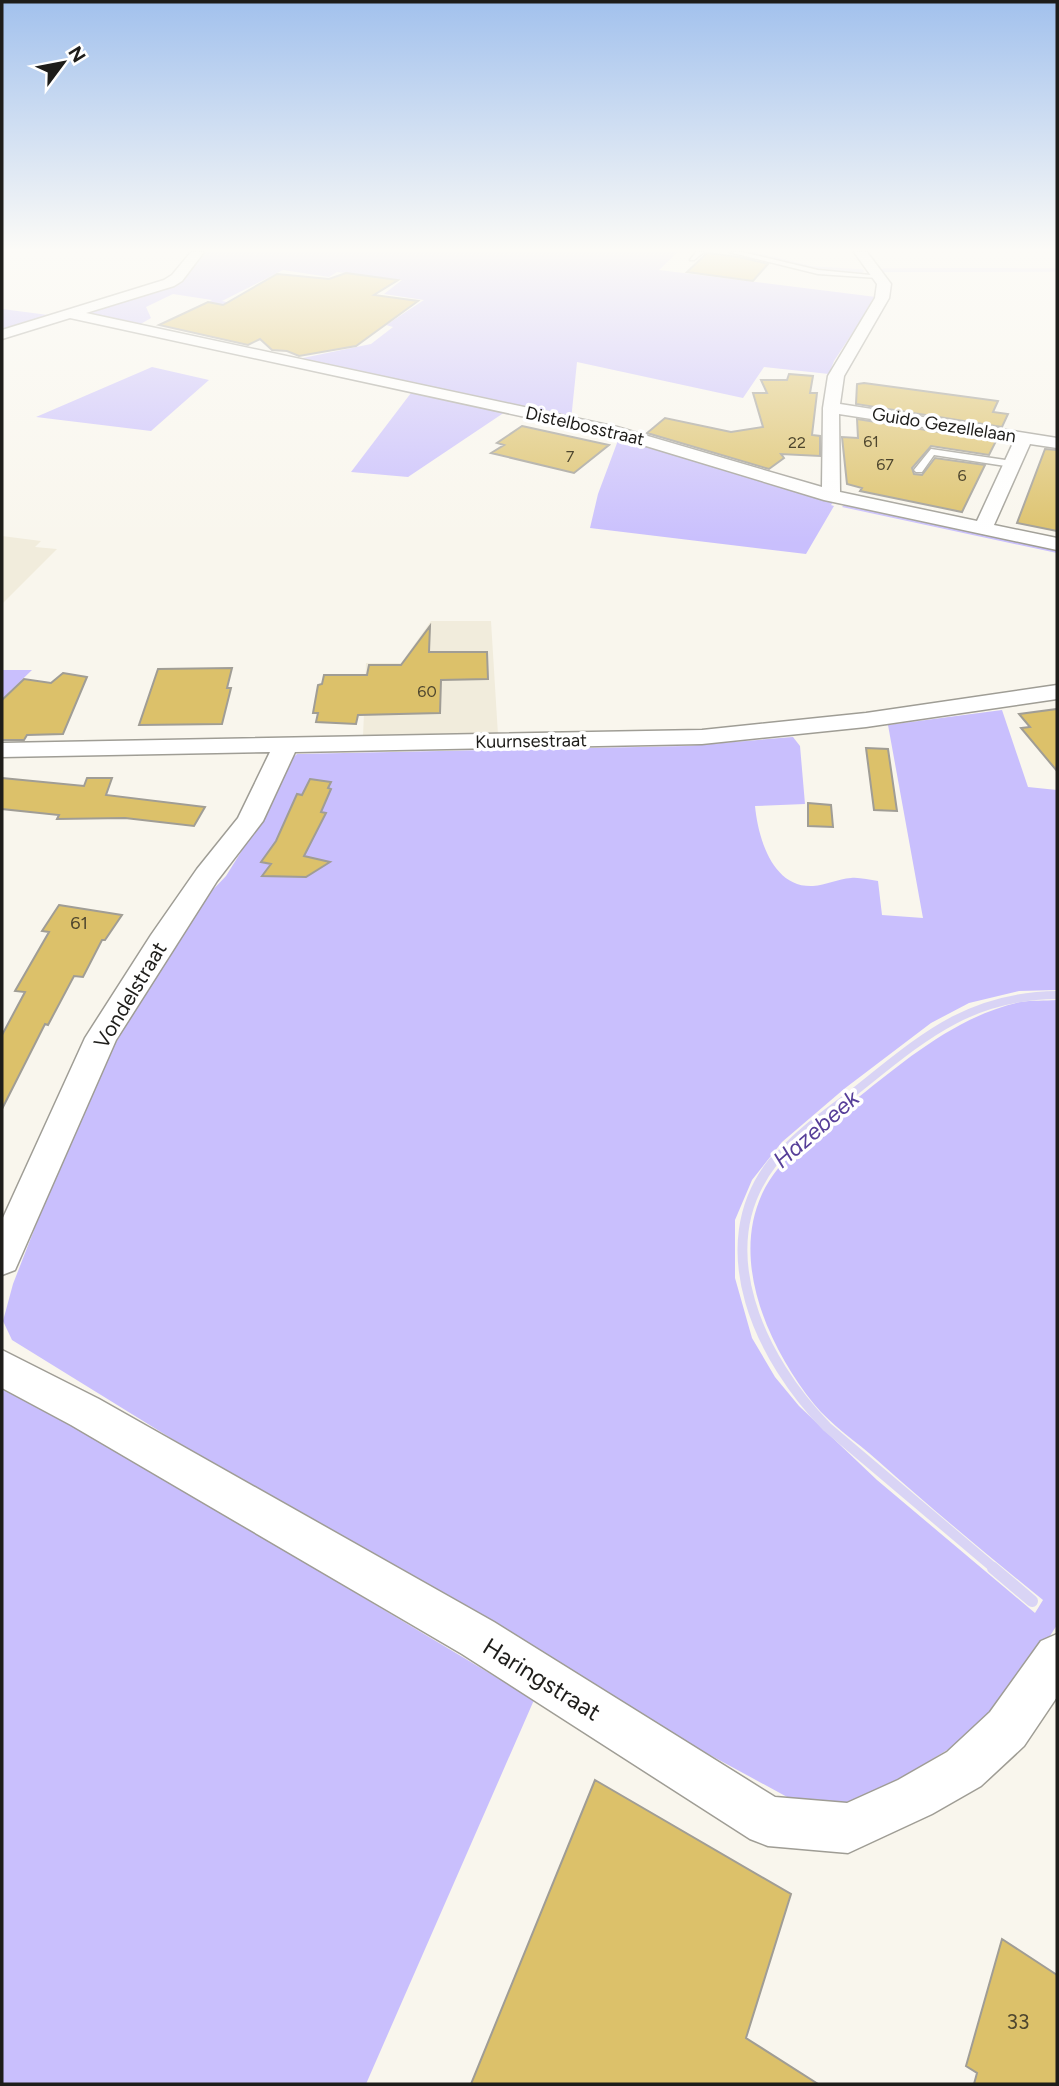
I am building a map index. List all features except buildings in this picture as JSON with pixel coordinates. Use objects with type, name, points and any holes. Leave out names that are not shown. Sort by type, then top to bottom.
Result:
[{"type":"street","name":"Distelbosstraat","points":[[233,349],[617,432],[831,495],[1057,544]]},
{"type":"street","points":[[831,495],[831,408],[836,376],[852,349]]},
{"type":"street","name":"Guido Gezellelaan","points":[[831,408],[1057,443]]},
{"type":"street","points":[[983,529],[1024,438]]},
{"type":"street","name":"Kuurnsestraat","points":[[2,750],[285,747],[740,735],[1057,692]]},
{"type":"street","name":"Vondelstraat","points":[[2,1259],[101,1038],[207,875],[250,821],[285,747]]},
{"type":"street","name":"Haringstraat","points":[[2,1368],[85,1412],[478,1638],[768,1821],[848,1828],[928,1790],[964,1769],[1007,1729],[1057,1657]]},
{"type":"lane","points":[[919,470],[931,452],[1012,464]]},
{"type":"shaded area","points":[[345,349],[842,349],[829,374],[764,367],[743,398],[577,362],[571,420],[293,360]]},
{"type":"shaded area","points":[[152,367],[209,380],[151,431],[36,417]]},
{"type":"shaded area","points":[[414,389],[508,410],[408,477],[351,472]]},
{"type":"shaded area","points":[[620,435],[834,501],[831,505],[834,506],[806,554],[590,528],[598,494]]},
{"type":"shaded area","points":[[846,503],[1057,547],[1057,553],[842,507]]},
{"type":"shaded area","points":[[2,536],[41,541],[35,547],[57,549],[2,604]]},
{"type":"shaded area","points":[[431,621],[491,621],[498,735],[363,737],[366,663],[401,663]]},
{"type":"shaded area","points":[[2,670],[32,670],[2,699]]},
{"type":"shaded area","points":[[1002,710],[1028,787],[1057,790],[1057,990],[1019,991],[969,1003],[931,1023],[844,1089],[782,1142],[752,1180],[735,1220],[735,1278],[752,1338],[775,1377],[799,1406],[877,1480],[1035,1613],[1043,1600],[836,1426],[814,1404],[783,1358],[770,1332],[753,1277],[750,1249],[753,1221],[770,1180],[789,1156],[825,1124],[909,1058],[973,1018],[1020,1002],[1057,1000],[1057,1625],[1017,1687],[952,1747],[895,1782],[837,1806],[800,1804],[493,1637],[12,1340],[3,1321],[13,1284],[85,1099],[182,922],[226,876],[264,815],[285,765],[297,754],[686,746],[793,737],[800,746],[805,804],[755,806],[764,845],[777,870],[787,879],[813,886],[851,878],[878,881],[882,915],[923,918],[888,725]]},
{"type":"shaded area","points":[[2,1381],[534,1700],[366,2084],[2,2084]]},
{"type":"waterway","name":"Hazebeek","points":[[772,1164],[820,1118],[900,1055],[946,1024],[996,1003],[1025,997],[1057,995]]},
{"type":"waterway","name":"Hazebeek","points":[[773,1162],[753,1195],[744,1230],[743,1266],[750,1301],[763,1336],[781,1369],[827,1427],[995,1569]]},
{"type":"waterway","name":"Hazebeek","points":[[993,1568],[1032,1601]]}]
